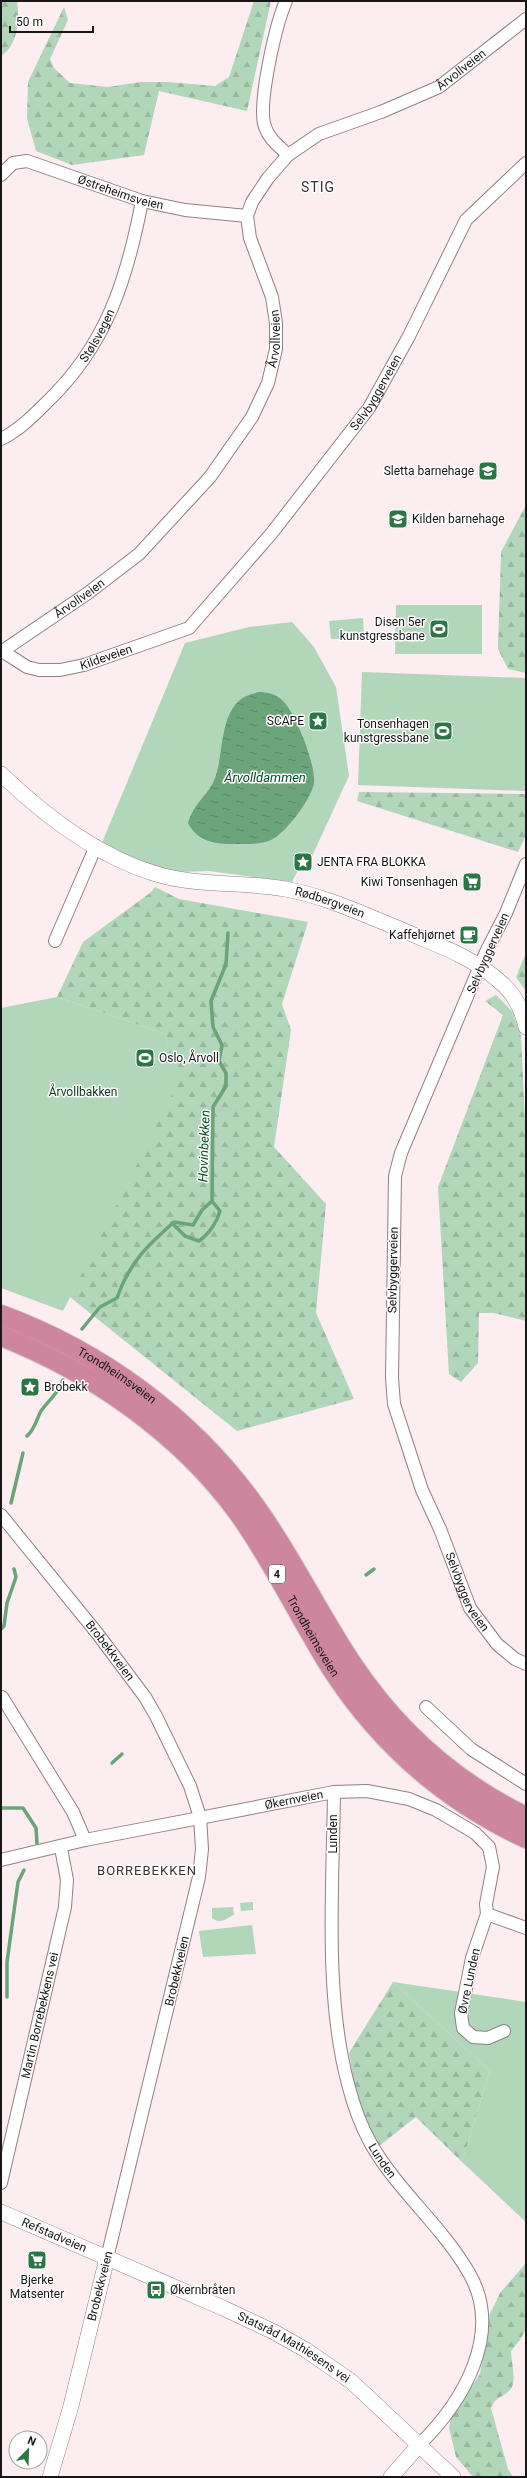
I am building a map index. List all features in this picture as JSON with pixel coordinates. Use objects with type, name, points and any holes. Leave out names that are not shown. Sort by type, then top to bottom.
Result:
[{"type":"highway","name":"Trondheimsveien","points":[[1,1315],[62,1341],[117,1374],[150,1397],[204,1445],[232,1475],[258,1509],[277,1538],[349,1660],[383,1706],[406,1731],[461,1779],[526,1817]]},
{"type":"highway","name":"Trondheimsveien","points":[[1,1336],[54,1359],[110,1392],[155,1427],[196,1465],[241,1517],[331,1667],[365,1715],[420,1771],[448,1793],[476,1812],[526,1838]]},
{"type":"street","points":[[286,1],[276,31],[262,116],[268,135],[288,155]]},
{"type":"street","name":"Årvollveien","points":[[2,651],[71,605],[139,554],[210,477],[252,418],[261,401],[274,365],[277,332],[272,297],[250,238],[247,216],[252,202],[268,178],[288,155],[319,134],[381,112],[440,87],[526,19]]},
{"type":"street","name":"Østreheimsveien","points":[[1,175],[13,163],[27,161],[142,201],[186,210],[247,216]]},
{"type":"street","name":"Selvbyggerveien","points":[[205,610],[291,510],[369,408],[409,336],[466,220],[526,163]]},
{"type":"street","name":"Stølsvegen","points":[[1,439],[27,421],[71,378],[99,336],[116,302],[125,277],[142,201]]},
{"type":"street","name":"Kildeveien","points":[[2,651],[18,663],[33,669],[47,671],[71,669],[188,628],[205,610]]},
{"type":"street","name":"Rødbergveien","points":[[1,774],[45,812],[119,860],[176,879],[285,889],[324,899],[455,952],[480,966],[511,993],[519,1004],[526,1027]]},
{"type":"street","points":[[55,941],[96,846]]},
{"type":"street","name":"Selvbyggerveien","points":[[526,864],[506,913],[480,966],[402,1153],[395,1176],[392,1378],[394,1404],[422,1490],[440,1529],[470,1608],[497,1644],[515,1659],[526,1664]]},
{"type":"street","name":"Brobekkveien","points":[[1,1515],[82,1615],[145,1697],[190,1786],[200,1817],[202,1849],[199,1877],[108,2258],[71,2406],[50,2477]]},
{"type":"street","points":[[2,1697],[73,1812],[85,1840]]},
{"type":"street","points":[[426,1707],[470,1749],[526,1784]]},
{"type":"street","name":"Økernveien","points":[[1,1860],[61,1848],[85,1840],[200,1817],[334,1792],[367,1791],[409,1799],[436,1810],[475,1833],[489,1847]]},
{"type":"street","name":"Lunden","points":[[334,1792],[334,2002],[348,2084],[371,2144],[469,2273],[480,2307],[480,2346],[467,2383],[450,2407],[419,2445],[390,2477]]},
{"type":"street","name":"Øvre Lunden","points":[[489,1847],[492,1867],[486,1904],[487,1914],[471,1966],[464,1996],[461,2024],[466,2032],[477,2038],[488,2038],[504,2031]]},
{"type":"street","name":"Martin Borrebekkens vei","points":[[1,2183],[65,1907],[67,1880],[61,1848]]},
{"type":"street","points":[[487,1914],[526,1928]]},
{"type":"street","name":"Refstadveien","points":[[1,2212],[108,2258]]},
{"type":"street","name":"Statsråd Mathiesens vei","points":[[108,2258],[255,2323],[306,2350],[352,2382],[453,2477]]},
{"type":"green space","points":[[1,1],[17,1],[18,23],[11,45],[1,56]]},
{"type":"green space","points":[[254,1],[271,1],[247,111],[159,91],[144,155],[72,165],[36,151],[27,118],[28,82],[64,7],[68,20],[50,59],[54,68],[70,83],[108,87],[141,82],[167,82],[215,86],[229,77]]},
{"type":"green space","points":[[526,505],[526,673],[508,669],[498,649],[501,552]]},
{"type":"green space","name":"Disen 5er kunstgressbane","points":[[396,605],[482,605],[482,654],[395,654]]},
{"type":"green space","points":[[363,618],[364,637],[331,639],[329,621]]},
{"type":"green space","points":[[292,622],[314,647],[336,687],[349,776],[307,867],[301,864],[292,882],[209,871],[178,872],[141,863],[101,845],[185,643],[249,627]]},
{"type":"green space","name":"Tonsenhagen kunstgressbane","points":[[362,672],[526,678],[526,791],[358,785]]},
{"type":"green space","points":[[359,792],[526,794],[526,835],[518,852],[357,801]]},
{"type":"green space","points":[[155,887],[179,899],[308,922],[282,1004],[291,1030],[274,1147],[326,1204],[316,1313],[354,1399],[237,1431],[70,1297],[175,1089],[166,1034],[57,997],[83,942],[150,893]]},
{"type":"green space","points":[[526,953],[526,991],[516,977]]},
{"type":"green space","points":[[496,995],[512,1011],[521,1036],[526,1142],[526,1321],[494,1313],[479,1313],[478,1363],[461,1382],[449,1374],[438,1187],[503,1015],[485,1001]]},
{"type":"green space","name":"Årvollbakken","points":[[57,997],[166,1034],[176,1089],[63,1311],[1,1288],[1,1008]]},
{"type":"green space","points":[[253,1902],[253,1910],[241,1911],[240,1903]]},
{"type":"green space","points":[[233,1907],[234,1915],[223,1921],[218,1921],[212,1918],[212,1908]]},
{"type":"green space","points":[[252,1925],[256,1954],[203,1957],[199,1931]]},
{"type":"green space","points":[[393,1982],[526,2002],[526,2222],[462,2162],[490,2071]]},
{"type":"green space","points":[[393,1982],[490,2071],[462,2162],[416,2117],[379,2146],[356,2096],[349,2053]]},
{"type":"green space","points":[[526,2263],[526,2329],[520,2340],[511,2351],[514,2378],[512,2388],[497,2400],[491,2408],[508,2469],[513,2477],[473,2477],[456,2457],[449,2428],[451,2418],[480,2374],[490,2314],[500,2293]]},
{"type":"water","name":"Årvolldammen","points":[[258,692],[268,693],[278,697],[283,701],[294,717],[312,764],[314,783],[312,790],[297,815],[283,831],[271,840],[261,843],[246,844],[224,844],[211,842],[196,833],[188,823],[194,810],[215,778],[225,726],[229,716],[241,699]]},
{"type":"waterway","name":"Hovinbekken","points":[[82,1329],[100,1307],[117,1298],[133,1265],[155,1239],[174,1222],[193,1225],[202,1210],[212,1201],[213,1107],[226,1086],[226,1073],[219,1061],[222,1045],[213,1027],[211,1001],[226,964],[228,933]]},
{"type":"waterway","name":"Hovinbekken","points":[[172,1223],[185,1236],[199,1241],[212,1228],[220,1211],[212,1201]]},
{"type":"waterway","name":"Hovinbekken","points":[[27,1436],[34,1427],[41,1411],[55,1394],[63,1380]]},
{"type":"waterway","name":"Hovinbekken","points":[[11,1503],[23,1453]]},
{"type":"waterway","name":"Hovinbekken","points":[[1,1629],[4,1626],[7,1603],[16,1577],[14,1569]]},
{"type":"waterway","points":[[366,1575],[374,1569]]},
{"type":"waterway","points":[[112,1763],[122,1754]]},
{"type":"waterway","name":"Hovinbekken","points":[[1,1808],[23,1808],[36,1828],[37,1844]]},
{"type":"waterway","name":"Hovinbekken","points":[[7,1997],[7,1962],[18,1882],[24,1870]]},
{"type":"place","name":"Sletta barnehage","points":[[488,471]]},
{"type":"place","name":"Kilden barnehage","points":[[398,519]]},
{"type":"place","name":"Disen 5er kunstgressbane","points":[[439,629]]},
{"type":"place","name":"SCAPE","points":[[318,721]]},
{"type":"place","name":"Tonsenhagen kunstgressbane","points":[[443,731]]},
{"type":"place","name":"JENTA FRA BLOKKA","points":[[303,862]]},
{"type":"place","name":"Kiwi Tonsenhagen","points":[[472,882]]},
{"type":"place","name":"Kaffehjørnet","points":[[469,935]]},
{"type":"place","name":"Oslo, Årvoll","points":[[145,1058]]},
{"type":"place","name":"Brobekk","points":[[30,1387]]},
{"type":"place","name":"Bjerke Matsenter","points":[[37,2260]]},
{"type":"place","name":"Økernbråten","points":[[156,2290]]},
{"type":"district","name":"STIG","points":[[318,187]]},
{"type":"district","name":"BORREBEKKEN","points":[[147,1870]]}]
